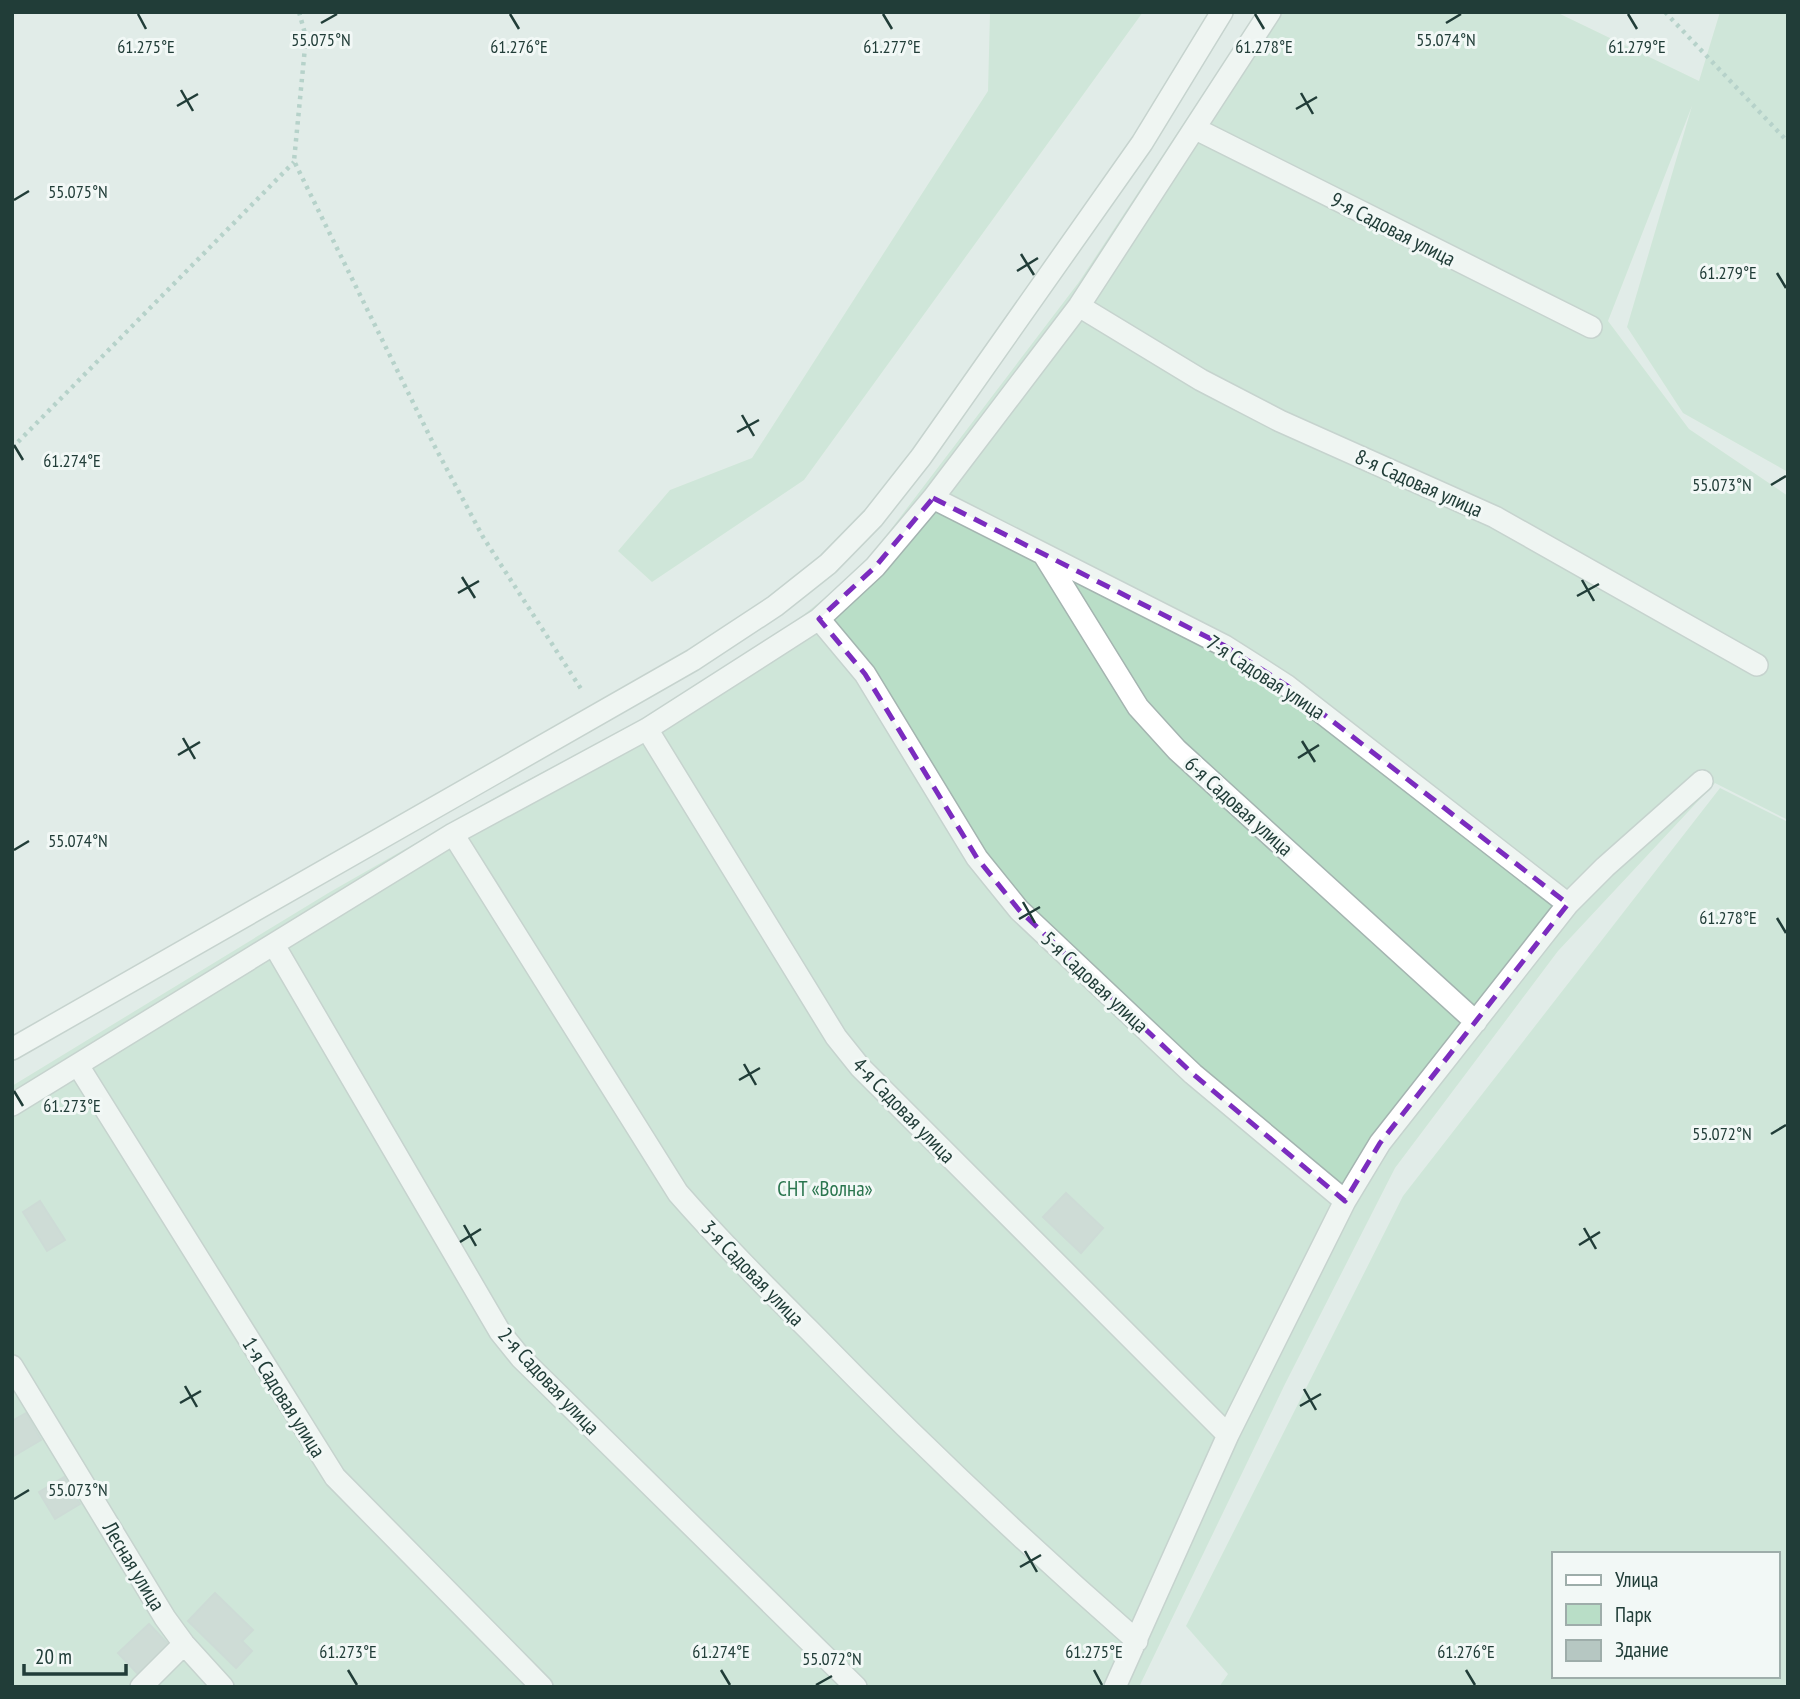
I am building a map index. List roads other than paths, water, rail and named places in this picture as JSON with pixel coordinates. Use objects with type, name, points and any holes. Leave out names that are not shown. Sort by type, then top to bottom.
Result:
[{"type":"street","points":[[12,1049],[694,660],[775,606],[828,564],[873,518],[921,457],[1142,143],[1222,12]]},
{"type":"street","points":[[12,1105],[79,1067],[453,834],[648,729],[819,619],[875,566],[933,498],[1079,306],[1270,12]]},
{"type":"street","name":"9-я Садовая улица","points":[[1196,129],[1591,327]]},
{"type":"street","name":"8-я Садовая улица","points":[[1079,306],[1201,380],[1280,421],[1495,517],[1757,665]]},
{"type":"street","name":"7-я Садовая улица","points":[[933,498],[1225,646],[1286,685],[1568,904]]},
{"type":"street","name":"6-я Садовая улица","points":[[1044,555],[1138,707],[1177,750],[1476,1022]]},
{"type":"street","name":"5-я Садовая улица","points":[[819,619],[865,674],[977,858],[1019,910],[1193,1074],[1345,1200]]},
{"type":"street","name":"4-я Садовая улица","points":[[648,729],[835,1037],[860,1067],[1228,1436]]},
{"type":"street","points":[[1115,1687],[1228,1436],[1345,1200],[1380,1143],[1568,904],[1605,867],[1702,781]]},
{"type":"street","name":"3-я Садовая улица","points":[[453,834],[545,977],[654,1158],[686,1202],[888,1412],[1063,1576],[1138,1641]]},
{"type":"street","name":"2-я Садовая улица","points":[[274,945],[500,1332],[530,1367],[856,1687]]},
{"type":"street","name":"1-я Садовая улица","points":[[79,1067],[335,1478],[542,1687]]},
{"type":"street","name":"Лесная улица","points":[[12,1366],[184,1644],[223,1687]]},
{"type":"street","points":[[141,1687],[184,1644]]},
{"type":"park label","name":"СНТ «Волна»","points":[[825,1188]]}]
